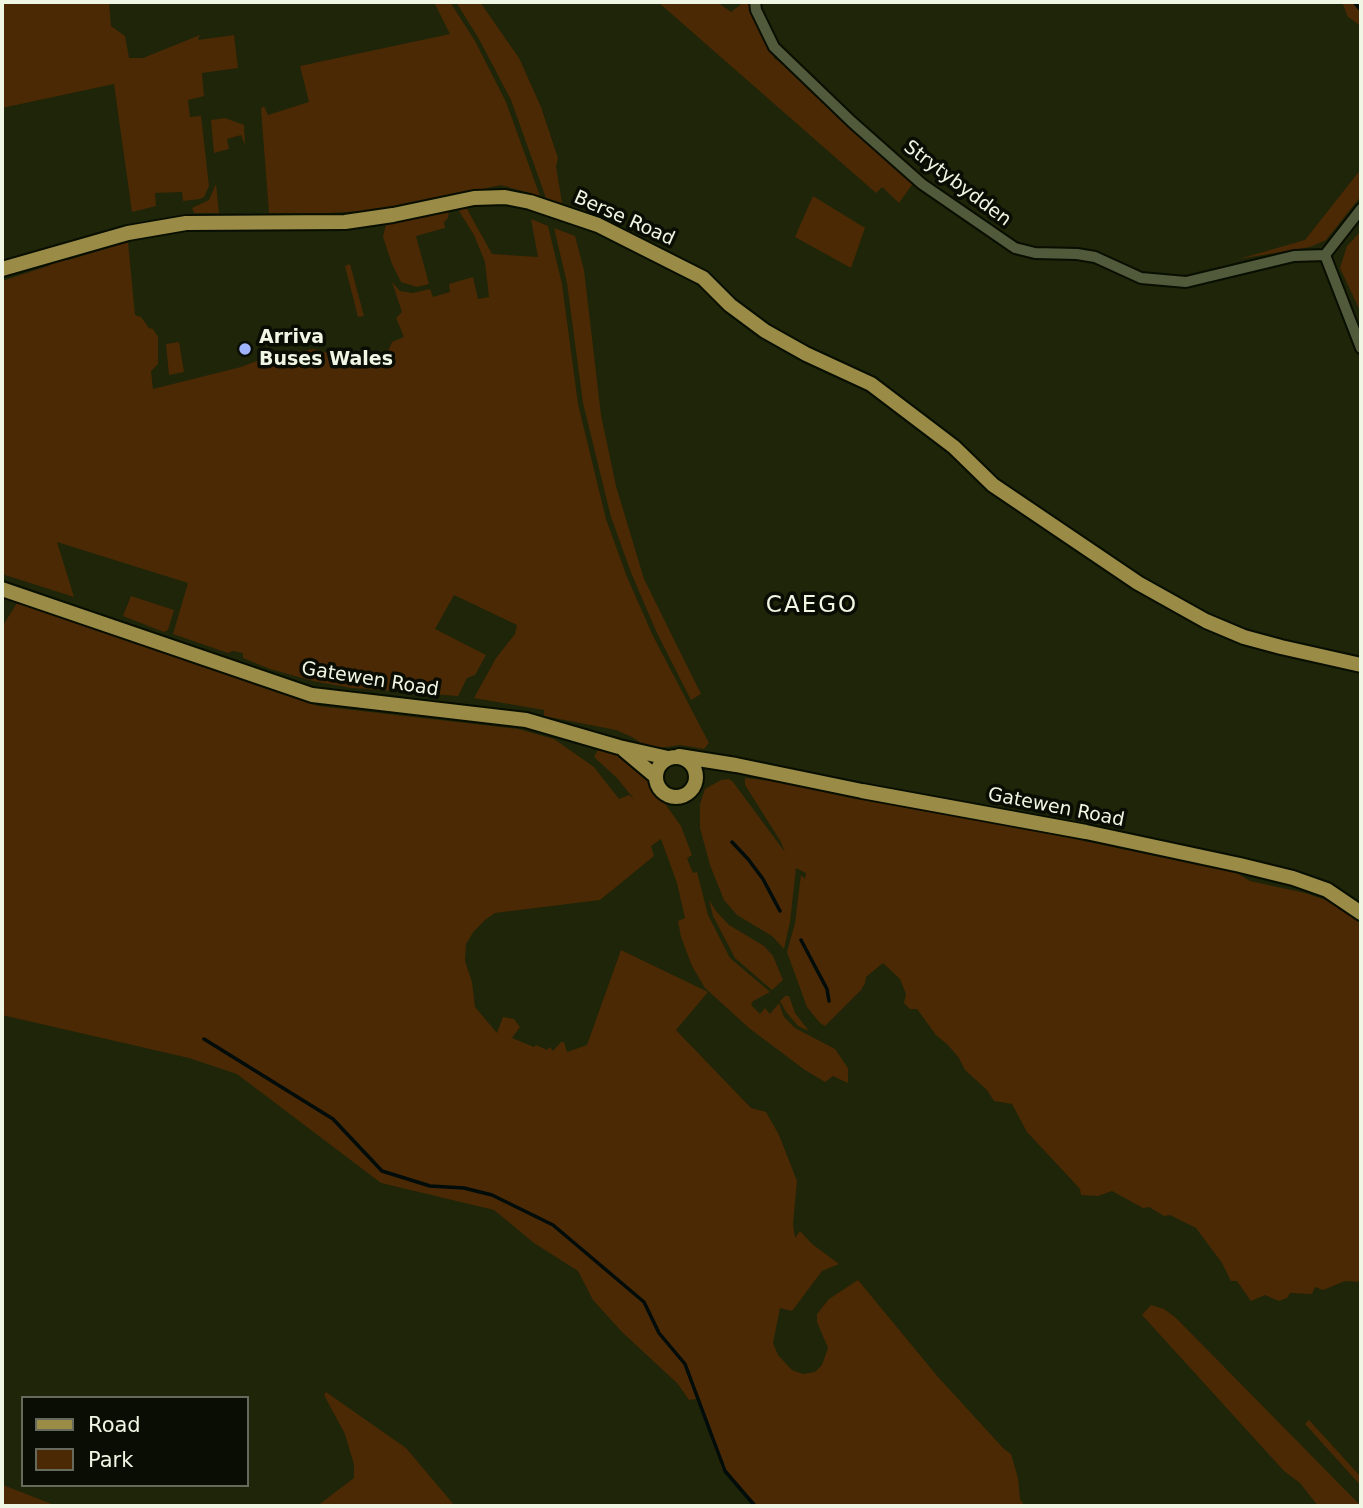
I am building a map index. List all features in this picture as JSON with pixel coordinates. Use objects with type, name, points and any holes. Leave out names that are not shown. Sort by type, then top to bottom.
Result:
[{"type":"main road","name":"Berse Road","points":[[2,270],[128,233],[186,223],[345,222],[474,198],[505,197],[530,202],[620,235],[703,278],[730,304],[765,331],[806,354],[871,384],[954,447],[993,485],[1138,583],[1206,621],[1244,637],[1361,665]]},
{"type":"main road","name":"Gatewen Road","points":[[2,589],[312,695],[526,720],[619,747],[736,765],[1086,832],[1254,868],[1327,890],[1361,913]]},
{"type":"main road","name":"Gatewen Road","points":[[619,747],[655,775],[661,791],[672,797],[686,795],[709,770],[736,765]]},
{"type":"main road","points":[[655,775],[659,765],[674,757],[685,758],[696,772],[695,784]]},
{"type":"street","name":"Strytybydden","points":[[755,2],[756,10],[774,47],[852,122],[922,184],[1015,248],[1035,253],[1086,255],[1141,278],[1186,282],[1294,256],[1325,254]]},
{"type":"street","points":[[1361,209],[1325,254],[1361,348]]},
{"type":"green space","points":[[2,2],[109,2],[111,26],[125,36],[129,58],[143,58],[200,35],[198,40],[234,35],[238,68],[202,73],[204,96],[188,100],[190,117],[201,116],[209,186],[204,197],[183,201],[182,192],[155,193],[156,206],[132,212],[114,84],[2,108]]},
{"type":"green space","points":[[434,2],[450,2],[475,41],[506,102],[540,196],[501,185],[383,210],[269,213],[261,109],[264,106],[268,115],[309,102],[300,66],[450,34]]},
{"type":"green space","points":[[456,2],[480,2],[519,58],[541,107],[558,158],[556,166],[562,203],[546,198],[511,100]]},
{"type":"green space","points":[[658,2],[717,2],[731,12],[744,2],[749,2],[775,59],[791,68],[914,182],[899,203],[882,187],[876,193]]},
{"type":"green space","points":[[1342,2],[1361,2],[1361,26],[1348,17]]},
{"type":"green space","points":[[225,118],[244,125],[245,145],[241,135],[227,139],[229,149],[214,153],[211,120]]},
{"type":"green space","points":[[1361,169],[1361,196],[1326,240],[1310,247],[1239,259],[1305,240]]},
{"type":"green space","points":[[216,184],[219,213],[194,213],[192,208],[209,200]]},
{"type":"green space","points":[[813,196],[865,228],[851,268],[795,237]]},
{"type":"green space","points":[[462,208],[467,209],[492,254],[538,257],[531,219],[548,226],[562,284],[578,404],[606,519],[627,577],[653,636],[709,743],[704,749],[680,745],[660,748],[644,745],[616,730],[544,716],[544,710],[474,698],[496,658],[515,634],[517,625],[454,595],[435,629],[486,655],[475,675],[467,678],[458,696],[352,688],[313,681],[270,669],[243,658],[243,653],[228,653],[173,634],[188,583],[57,542],[74,597],[2,574],[2,281],[48,266],[60,259],[68,260],[128,242],[135,315],[141,317],[158,337],[158,364],[151,371],[153,389],[241,367],[262,359],[272,350],[280,355],[313,349],[345,357],[344,348],[385,358],[392,342],[404,337],[396,318],[402,312],[392,282],[400,291],[413,293],[430,289],[433,297],[450,292],[449,284],[473,277],[478,299],[489,297],[485,262],[474,235],[459,211]]},
{"type":"green space","points":[[449,211],[444,222],[445,228],[416,236],[429,284],[417,287],[401,282],[383,237],[386,224],[423,213]]},
{"type":"green space","points":[[554,228],[575,236],[584,270],[601,415],[616,486],[644,579],[701,694],[691,700],[657,633],[611,517],[583,403],[567,283]]},
{"type":"green space","points":[[1361,231],[1361,313],[1340,268],[1347,246]]},
{"type":"green space","points":[[350,264],[364,316],[358,317],[345,266]]},
{"type":"green space","points":[[179,342],[184,372],[169,375],[166,344]]},
{"type":"green space","points":[[131,596],[174,610],[168,630],[164,632],[123,616]]},
{"type":"green space","points":[[17,603],[318,706],[518,729],[554,739],[594,767],[619,799],[629,795],[634,799],[617,778],[594,757],[599,748],[613,752],[630,762],[648,780],[681,826],[692,855],[687,858],[693,873],[697,872],[708,915],[730,958],[770,992],[753,1001],[751,1005],[760,1014],[765,1008],[770,1014],[779,1003],[784,1017],[795,1028],[835,1049],[848,1068],[848,1083],[833,1076],[825,1082],[805,1070],[749,1028],[705,988],[692,966],[681,937],[678,921],[685,918],[677,883],[661,839],[651,846],[654,856],[600,900],[495,913],[485,920],[466,944],[465,961],[472,982],[475,1007],[497,1033],[503,1017],[514,1019],[520,1027],[512,1038],[534,1047],[536,1045],[547,1050],[550,1047],[553,1051],[564,1042],[567,1052],[587,1045],[621,950],[708,992],[676,1030],[751,1108],[766,1112],[779,1135],[797,1181],[793,1224],[795,1238],[800,1231],[812,1244],[839,1264],[822,1271],[792,1311],[780,1308],[773,1343],[778,1355],[792,1370],[803,1374],[815,1372],[822,1365],[828,1348],[817,1322],[817,1314],[829,1299],[858,1280],[938,1377],[1011,1454],[1018,1478],[1020,1499],[1025,1506],[758,1506],[722,1469],[697,1399],[689,1400],[678,1384],[622,1332],[593,1300],[578,1271],[534,1243],[494,1210],[381,1183],[237,1074],[189,1058],[2,1015],[2,627]]},
{"type":"green space","points":[[745,778],[797,784],[941,811],[1237,873],[1250,881],[1326,900],[1361,923],[1361,1282],[1345,1281],[1323,1290],[1315,1287],[1312,1294],[1290,1293],[1287,1298],[1279,1301],[1265,1295],[1251,1301],[1237,1281],[1231,1281],[1222,1263],[1196,1228],[1149,1207],[1143,1208],[1112,1191],[1098,1196],[1081,1195],[1080,1189],[1027,1132],[1012,1104],[994,1101],[987,1090],[965,1070],[959,1058],[936,1035],[917,1009],[910,1009],[904,1003],[906,994],[900,979],[883,963],[866,977],[861,990],[825,1026],[820,1023],[807,1007],[787,952],[795,923],[801,875],[805,879],[806,873],[796,868],[784,949],[772,936],[737,915],[724,900],[710,865],[700,828],[700,804],[705,789],[721,780],[729,779],[733,782],[785,852],[745,785]]},
{"type":"green space","points":[[709,900],[729,925],[764,946],[773,956],[783,980],[772,990],[735,958],[713,916]]},
{"type":"green space","points":[[789,996],[795,1013],[809,1031],[798,1026],[786,1012],[780,1001]]},
{"type":"green space","points":[[1151,1305],[1164,1309],[1176,1318],[1361,1506],[1318,1506],[1300,1483],[1284,1471],[1142,1315]]},
{"type":"green space","points":[[326,1392],[406,1448],[455,1506],[317,1506],[354,1478],[354,1465],[345,1434],[324,1395]]},
{"type":"green space","points":[[1309,1420],[1361,1477],[1361,1486],[1305,1424]]},
{"type":"green space","points":[[3,1485],[57,1506],[2,1506]]},
{"type":"waterway","points":[[1354,2],[1361,10]]},
{"type":"waterway","points":[[732,842],[763,879],[780,911]]},
{"type":"waterway","points":[[801,940],[827,989],[829,1001]]},
{"type":"waterway","points":[[204,1039],[333,1119],[382,1171],[430,1186],[464,1188],[492,1195],[553,1225],[644,1302],[659,1333],[685,1364],[725,1471],[755,1506]]},
{"type":"place","name":"Arriva Buses Wales","points":[[245,349]]},
{"type":"district","name":"CAEGO","points":[[812,606]]}]
